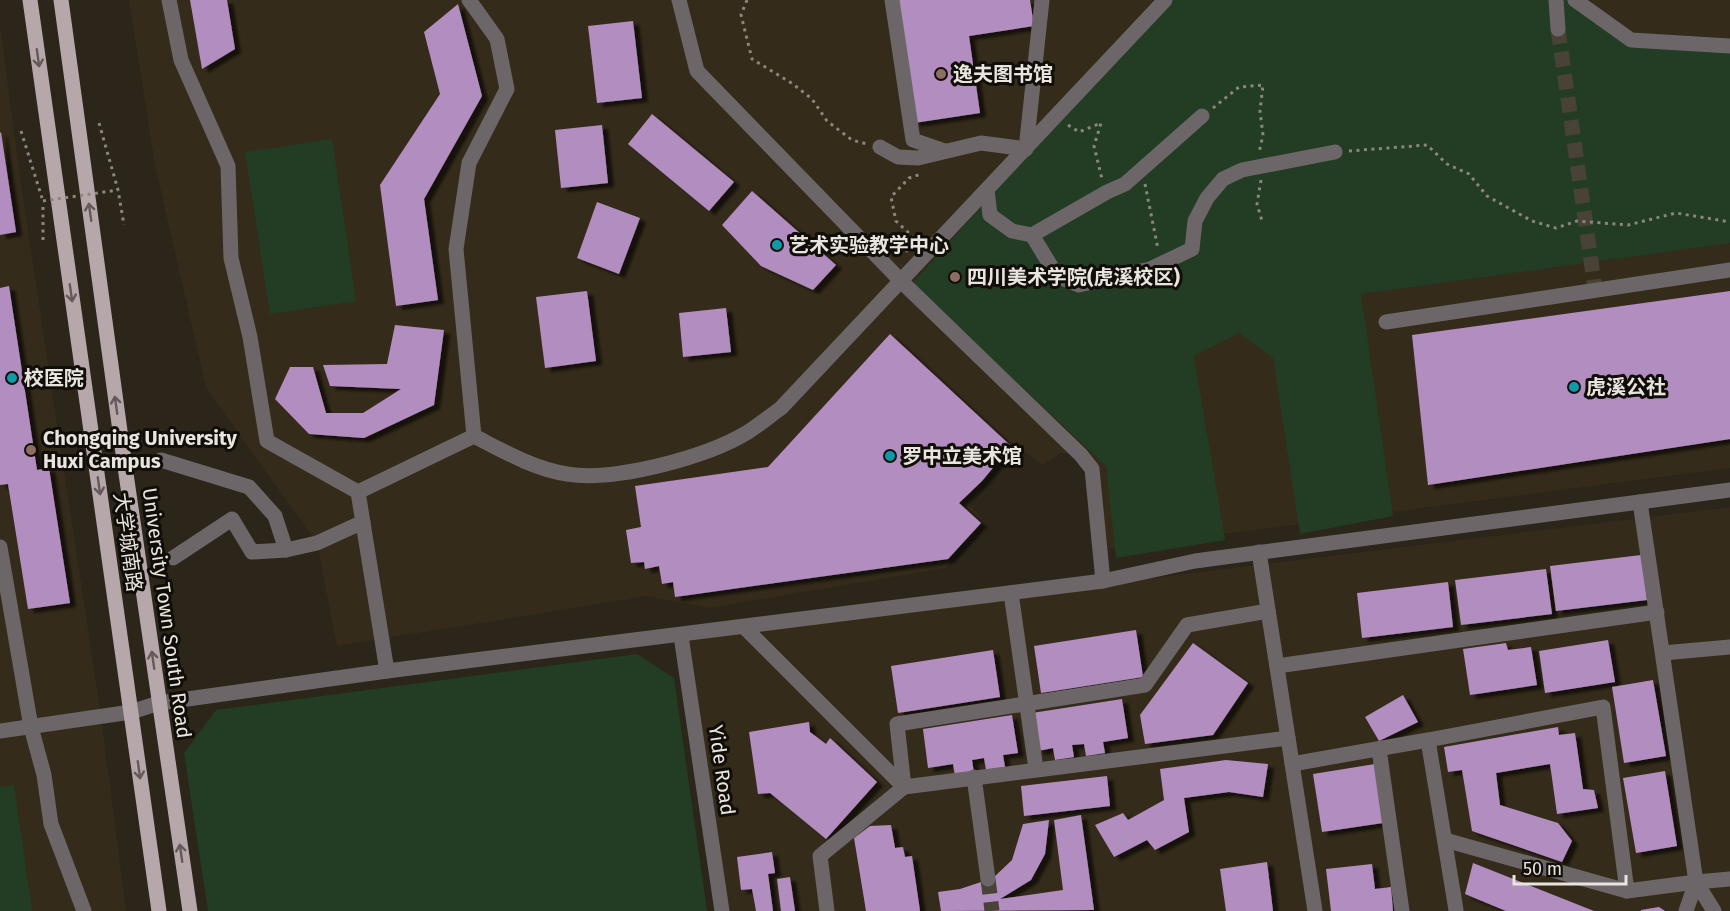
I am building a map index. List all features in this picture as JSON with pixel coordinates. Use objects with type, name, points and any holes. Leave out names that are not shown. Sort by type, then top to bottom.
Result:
[{"type":"main road","name":"大学城南路","points":[[30,0],[159,911]]},
{"type":"main road","name":"University Town South Road","points":[[61,0],[124,460],[190,911]]},
{"type":"street","points":[[169,0],[181,60],[228,166],[231,258],[250,337],[267,441],[358,492]]},
{"type":"street","points":[[469,0],[497,39],[507,88],[469,163],[456,249],[474,436]]},
{"type":"street","points":[[679,0],[697,71],[1081,455],[1092,469],[1103,581]]},
{"type":"street","points":[[892,0],[913,140],[945,152]]},
{"type":"street","points":[[1026,149],[1042,0]]},
{"type":"street","points":[[474,436],[522,460],[567,474],[604,475],[661,464],[709,450],[747,433],[781,408],[1165,0]]},
{"type":"street","points":[[1556,0],[1558,29]]},
{"type":"street","points":[[1575,0],[1630,40],[1730,46]]},
{"type":"street","points":[[987,189],[990,215],[1012,231],[1032,235],[1125,184],[1202,116]]},
{"type":"street","points":[[880,147],[898,157],[918,158],[981,143],[1026,149]]},
{"type":"street","points":[[1032,235],[1056,276],[1079,285],[1150,269],[1192,249],[1195,221],[1207,198],[1223,179],[1242,170],[1335,152]]},
{"type":"street","points":[[1386,322],[1730,270]]},
{"type":"street","points":[[358,492],[474,436]]},
{"type":"street","points":[[161,460],[249,487],[275,516],[286,550]]},
{"type":"street","points":[[0,731],[131,712],[159,703],[387,671],[681,636],[1103,581],[1195,561],[1730,490]]},
{"type":"street","points":[[358,492],[387,671]]},
{"type":"street","points":[[1640,502],[1696,882],[1714,911]]},
{"type":"street","points":[[173,558],[232,519],[252,552],[286,550],[318,543],[363,522]]},
{"type":"street","points":[[0,547],[31,727],[44,776],[51,824],[84,911]]},
{"type":"street","points":[[1259,552],[1315,911]]},
{"type":"street","points":[[1011,593],[1036,769]]},
{"type":"street","points":[[904,787],[897,724],[1145,685],[1187,625],[1268,611]]},
{"type":"street","points":[[1276,666],[1657,612]]},
{"type":"street","points":[[744,627],[904,787]]},
{"type":"street","name":"Yide Road","points":[[681,636],[722,911]]},
{"type":"street","points":[[1663,654],[1730,647]]},
{"type":"street","points":[[1292,764],[1603,707],[1626,891]]},
{"type":"street","points":[[827,911],[820,856],[904,787],[1288,738]]},
{"type":"street","points":[[1428,740],[1456,911]]},
{"type":"street","points":[[1379,749],[1402,911]]},
{"type":"street","points":[[974,777],[988,879]]},
{"type":"street","points":[[1445,840],[1626,891],[1730,879]]},
{"type":"street","points":[[1686,911],[1696,882]]},
{"type":"path","points":[[747,0],[741,15],[752,59],[812,99],[827,121],[852,140],[880,147]]},
{"type":"path","points":[[1202,116],[1239,87],[1263,85],[1260,111],[1263,135],[1259,154],[1261,184],[1257,204],[1262,221]]},
{"type":"path","points":[[1056,116],[1079,132],[1101,123],[1094,146],[1107,192]]},
{"type":"path","points":[[99,123],[118,190],[124,225]]},
{"type":"path","points":[[21,130],[43,201],[44,243]]},
{"type":"path","points":[[1335,152],[1426,145],[1447,164],[1469,174],[1487,196],[1532,221],[1556,228],[1577,221],[1628,225],[1676,213],[1730,222]]},
{"type":"path","points":[[1142,171],[1161,264]]},
{"type":"path","points":[[898,189],[891,196],[896,221],[913,237],[904,257],[905,278]]},
{"type":"path","points":[[43,201],[118,190]]},
{"type":"shaded area","name":"四川美术学院(虎溪校区)","points":[[129,0],[1730,0],[1730,468],[1108,549],[1098,477],[1081,455],[1061,453],[1043,465],[1016,446],[969,504],[986,523],[946,568],[708,608],[648,596],[337,646],[317,543],[206,388],[155,165]]},
{"type":"shaded area","name":"Chongqing University Huxi Campus","points":[[0,26],[21,184],[101,716],[126,911],[0,911]]},
{"type":"shaded area","points":[[1730,507],[1730,911],[721,911],[681,636]]},
{"type":"green space","points":[[1168,0],[1575,0],[1631,40],[1730,46],[1730,243],[1361,294],[1393,516],[1300,534],[1273,358],[1239,333],[1194,356],[1225,540],[1116,558],[1106,466],[912,284],[1158,8]]},
{"type":"green space","points":[[332,139],[356,301],[270,314],[245,152]]},
{"type":"green space","points":[[637,654],[674,678],[707,911],[208,911],[184,753],[216,710]]},
{"type":"green space","points":[[14,785],[32,911],[0,911],[0,787]]},
{"type":"building","points":[[190,0],[227,0],[235,49],[202,69]]},
{"type":"building","name":"逸夫图书馆","points":[[896,0],[1030,0],[1034,26],[969,36],[980,113],[914,123]]},
{"type":"building","points":[[458,4],[482,96],[424,199],[438,300],[396,306],[380,185],[440,94],[424,32]]},
{"type":"building","points":[[633,21],[642,98],[597,103],[588,26]]},
{"type":"building","points":[[652,114],[734,182],[709,211],[628,144]]},
{"type":"building","points":[[602,125],[608,183],[561,188],[555,130]]},
{"type":"building","points":[[0,133],[16,232],[0,235]]},
{"type":"building","name":"艺术实验教学中心","points":[[752,191],[836,265],[813,290],[761,266],[722,225]]},
{"type":"building","points":[[597,202],[640,218],[619,274],[577,258]]},
{"type":"building","name":"校医院","points":[[9,286],[37,470],[49,468],[70,603],[28,609],[8,484],[0,485],[0,288]]},
{"type":"building","points":[[587,291],[596,361],[545,368],[536,297]]},
{"type":"building","name":"虎溪公社","points":[[1730,291],[1730,439],[1428,485],[1412,335]]},
{"type":"building","points":[[726,308],[731,352],[683,357],[679,313]]},
{"type":"building","points":[[395,325],[444,330],[434,405],[364,438],[309,434],[275,399],[290,367],[313,367],[326,413],[363,413],[401,389],[330,386],[323,365],[387,364]]},
{"type":"building","name":"罗中立美术馆","points":[[890,334],[1011,446],[982,481],[959,503],[981,523],[948,559],[675,597],[673,582],[662,584],[659,566],[645,569],[644,562],[631,563],[626,530],[641,527],[635,486],[768,467]]},
{"type":"building","points":[[1641,555],[1647,600],[1556,611],[1550,566]]},
{"type":"building","points":[[1546,569],[1552,614],[1461,625],[1455,580]]},
{"type":"building","points":[[1448,582],[1453,627],[1362,638],[1357,593]]},
{"type":"building","points":[[1136,630],[1143,677],[1041,693],[1034,646]]},
{"type":"building","points":[[1608,640],[1615,682],[1545,693],[1539,651]]},
{"type":"building","points":[[1193,643],[1248,683],[1213,735],[1145,744],[1140,715]]},
{"type":"building","points":[[1506,643],[1508,650],[1531,647],[1537,685],[1470,695],[1463,649]]},
{"type":"building","points":[[993,650],[1000,697],[898,713],[891,666]]},
{"type":"building","points":[[1653,680],[1666,756],[1624,763],[1612,687]]},
{"type":"building","points":[[1403,695],[1418,722],[1379,741],[1365,717]]},
{"type":"building","points":[[1122,699],[1128,738],[1103,742],[1105,753],[1086,756],[1084,744],[1072,745],[1074,757],[1055,760],[1053,748],[1038,751],[1032,713]]},
{"type":"building","points":[[1012,715],[1018,753],[1003,755],[1005,767],[986,770],[984,758],[972,760],[974,773],[955,776],[953,764],[928,768],[923,729]]},
{"type":"building","points":[[809,722],[810,732],[826,744],[830,738],[877,782],[826,839],[770,793],[758,794],[749,732]]},
{"type":"building","points":[[1558,727],[1559,735],[1575,733],[1583,789],[1594,790],[1598,808],[1557,814],[1550,764],[1496,773],[1500,805],[1558,823],[1572,841],[1562,862],[1472,831],[1462,770],[1448,772],[1444,747]]},
{"type":"building","points":[[1226,760],[1268,764],[1263,797],[1229,792],[1184,798],[1189,832],[1155,850],[1147,840],[1114,857],[1095,825],[1123,813],[1128,820],[1164,800],[1160,769]]},
{"type":"building","points":[[1375,764],[1383,823],[1322,832],[1313,774]]},
{"type":"building","points":[[1665,771],[1677,846],[1636,853],[1623,778]]},
{"type":"building","points":[[1107,776],[1110,806],[1024,816],[1021,786]]},
{"type":"building","points":[[1081,815],[1094,910],[941,911],[938,892],[960,889],[993,878],[1012,860],[1023,824],[1049,820],[1045,854],[1031,880],[1000,899],[1063,890],[1054,820]]},
{"type":"building","points":[[891,825],[895,848],[903,847],[905,857],[912,856],[920,911],[866,911],[854,838],[870,826]]},
{"type":"building","points":[[772,852],[775,873],[768,874],[773,911],[756,911],[752,889],[741,890],[737,857]]},
{"type":"building","points":[[1267,862],[1273,911],[1226,911],[1220,869]]},
{"type":"building","points":[[1473,863],[1594,911],[1506,911],[1465,894]]},
{"type":"building","points":[[1372,864],[1375,889],[1391,887],[1393,911],[1331,911],[1326,869]]},
{"type":"building","points":[[790,877],[795,911],[781,911],[777,879]]},
{"type":"building","points":[[1659,907],[1665,911],[1641,911],[1641,910]]},
{"type":"tunnel","points":[[1558,29],[1595,289]]},
{"type":"tunnel","points":[[988,879],[992,911]]},
{"type":"place","name":"逸夫图书馆","points":[[941,74]]},
{"type":"place","name":"艺术实验教学中心","points":[[777,245]]},
{"type":"place","name":"四川美术学院(虎溪校区)","points":[[955,277]]},
{"type":"place","name":"校医院","points":[[12,378]]},
{"type":"place","name":"虎溪公社","points":[[1574,387]]},
{"type":"place","name":"Chongqing University Huxi Campus","points":[[31,450]]},
{"type":"place","name":"罗中立美术馆","points":[[890,456]]}]
